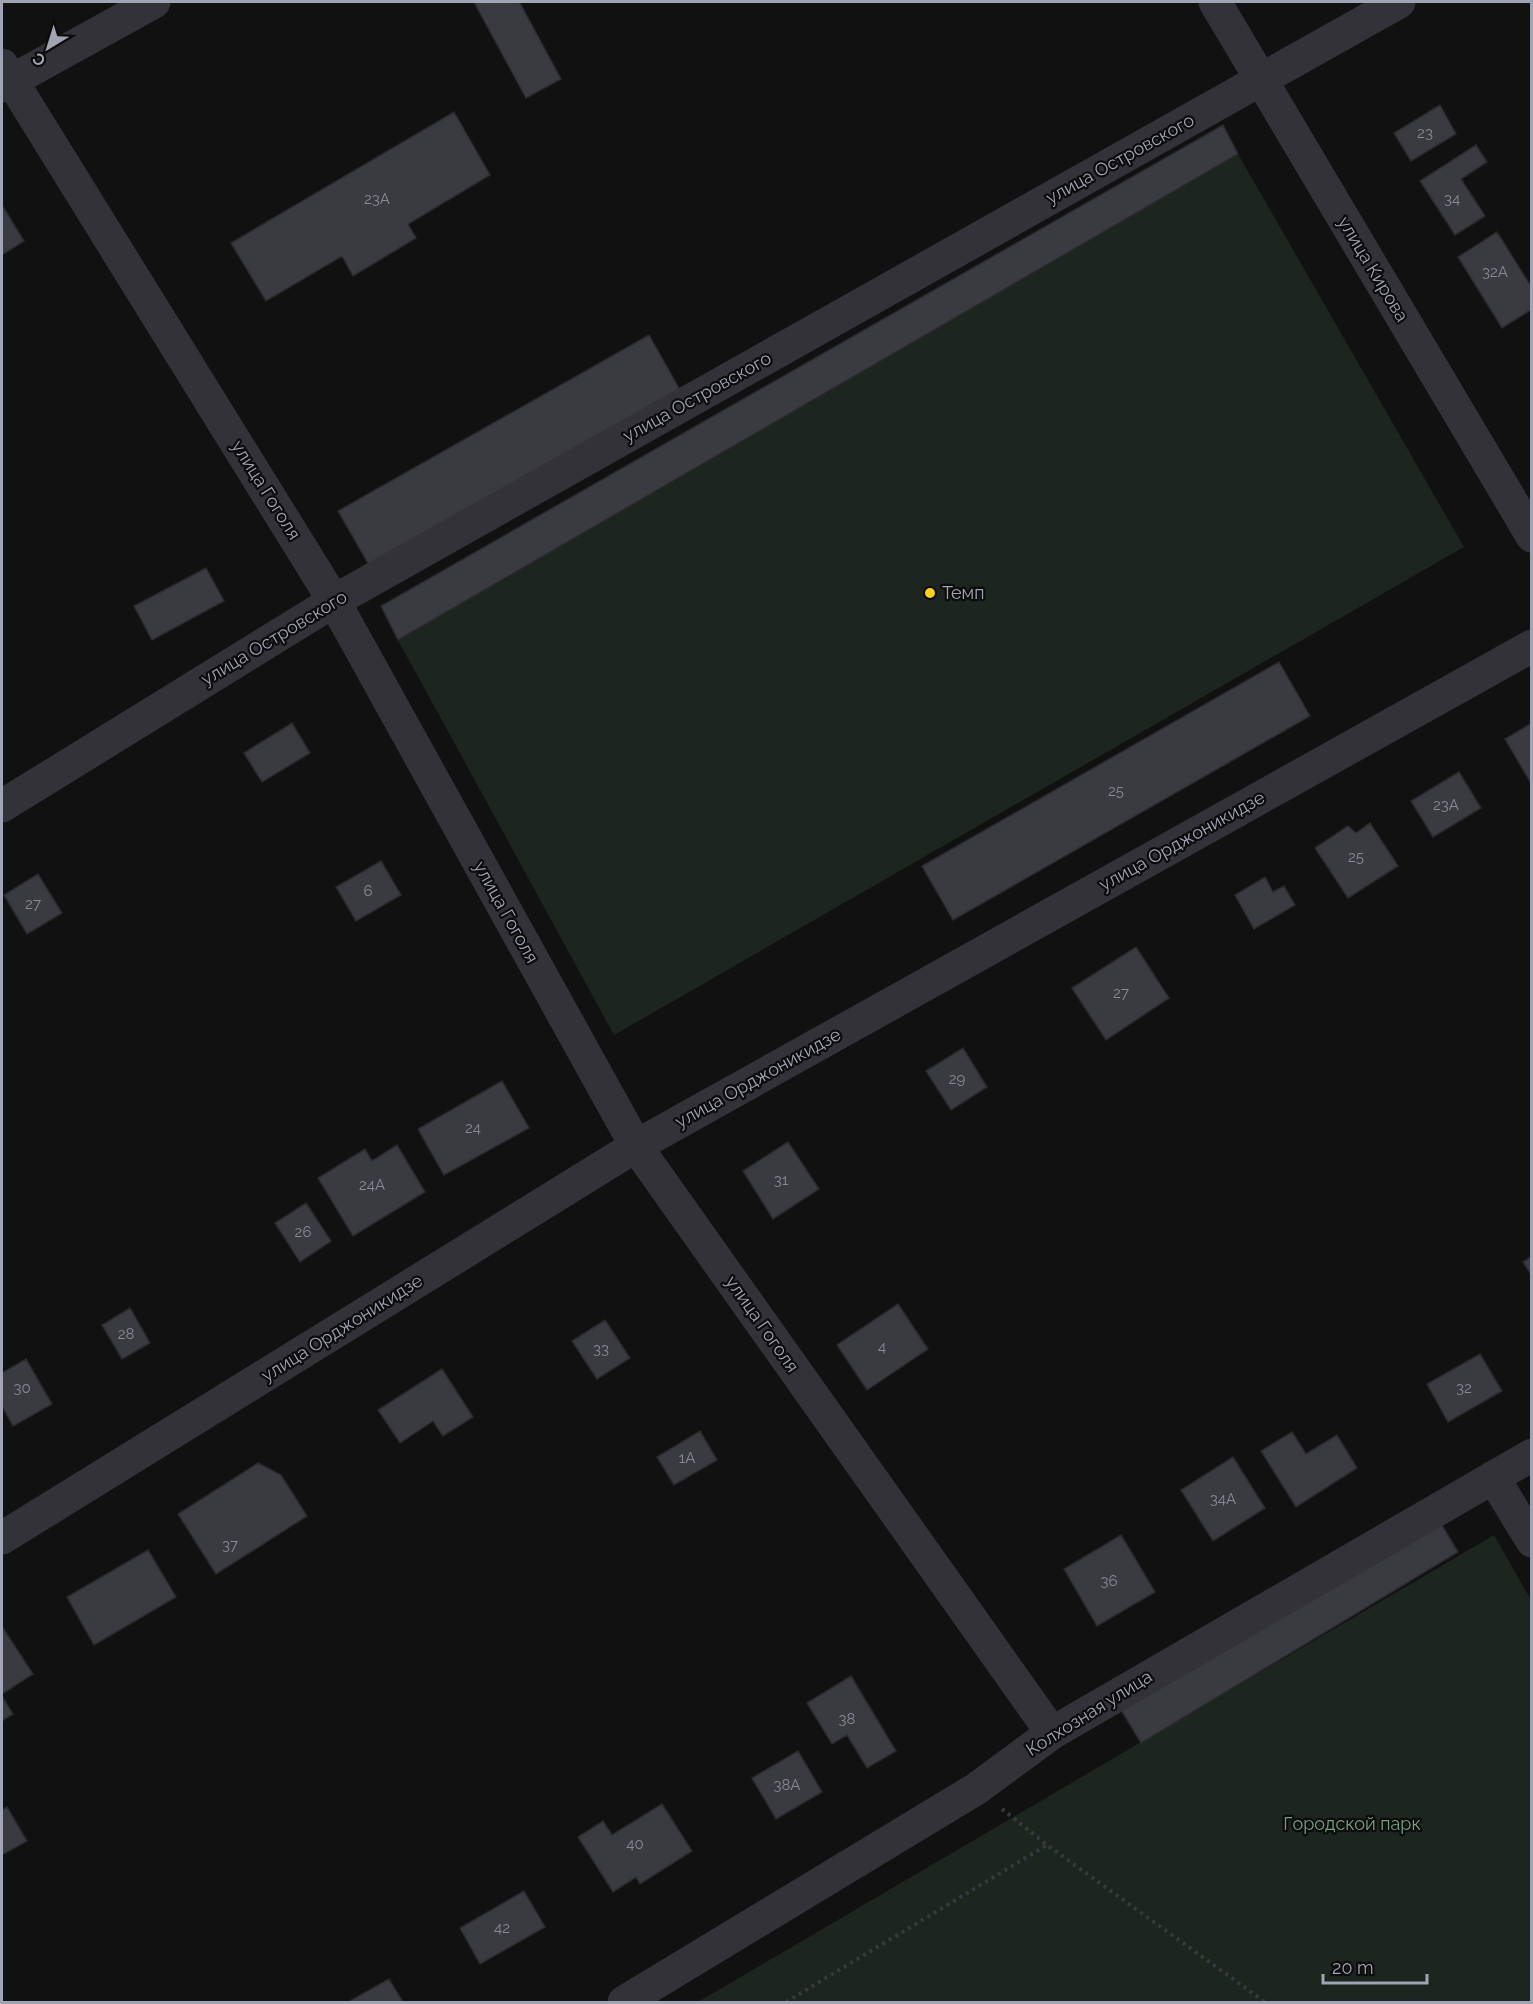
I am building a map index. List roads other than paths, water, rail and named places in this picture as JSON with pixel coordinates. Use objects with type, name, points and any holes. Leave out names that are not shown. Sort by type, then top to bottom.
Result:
[{"type":"street","points":[[5,77],[154,2]]},
{"type":"street","name":"улица Кирова","points":[[1215,2],[1532,536]]},
{"type":"street","name":"улица Островского","points":[[2,806],[334,601],[1399,2]]},
{"type":"street","name":"улица Гоголя","points":[[5,77],[334,601],[636,1146],[1052,1733]]},
{"type":"street","name":"улица Орджоникидзе","points":[[2,1538],[636,1146],[1532,646]]},
{"type":"street","name":"Колхозная улица","points":[[624,2002],[976,1789],[1052,1733],[1532,1455]]},
{"type":"street","points":[[1493,1477],[1532,1541]]},
{"type":"place","name":"Темп","points":[[930,593]]},
{"type":"park label","name":"Городской парк","points":[[1352,1824]]}]
